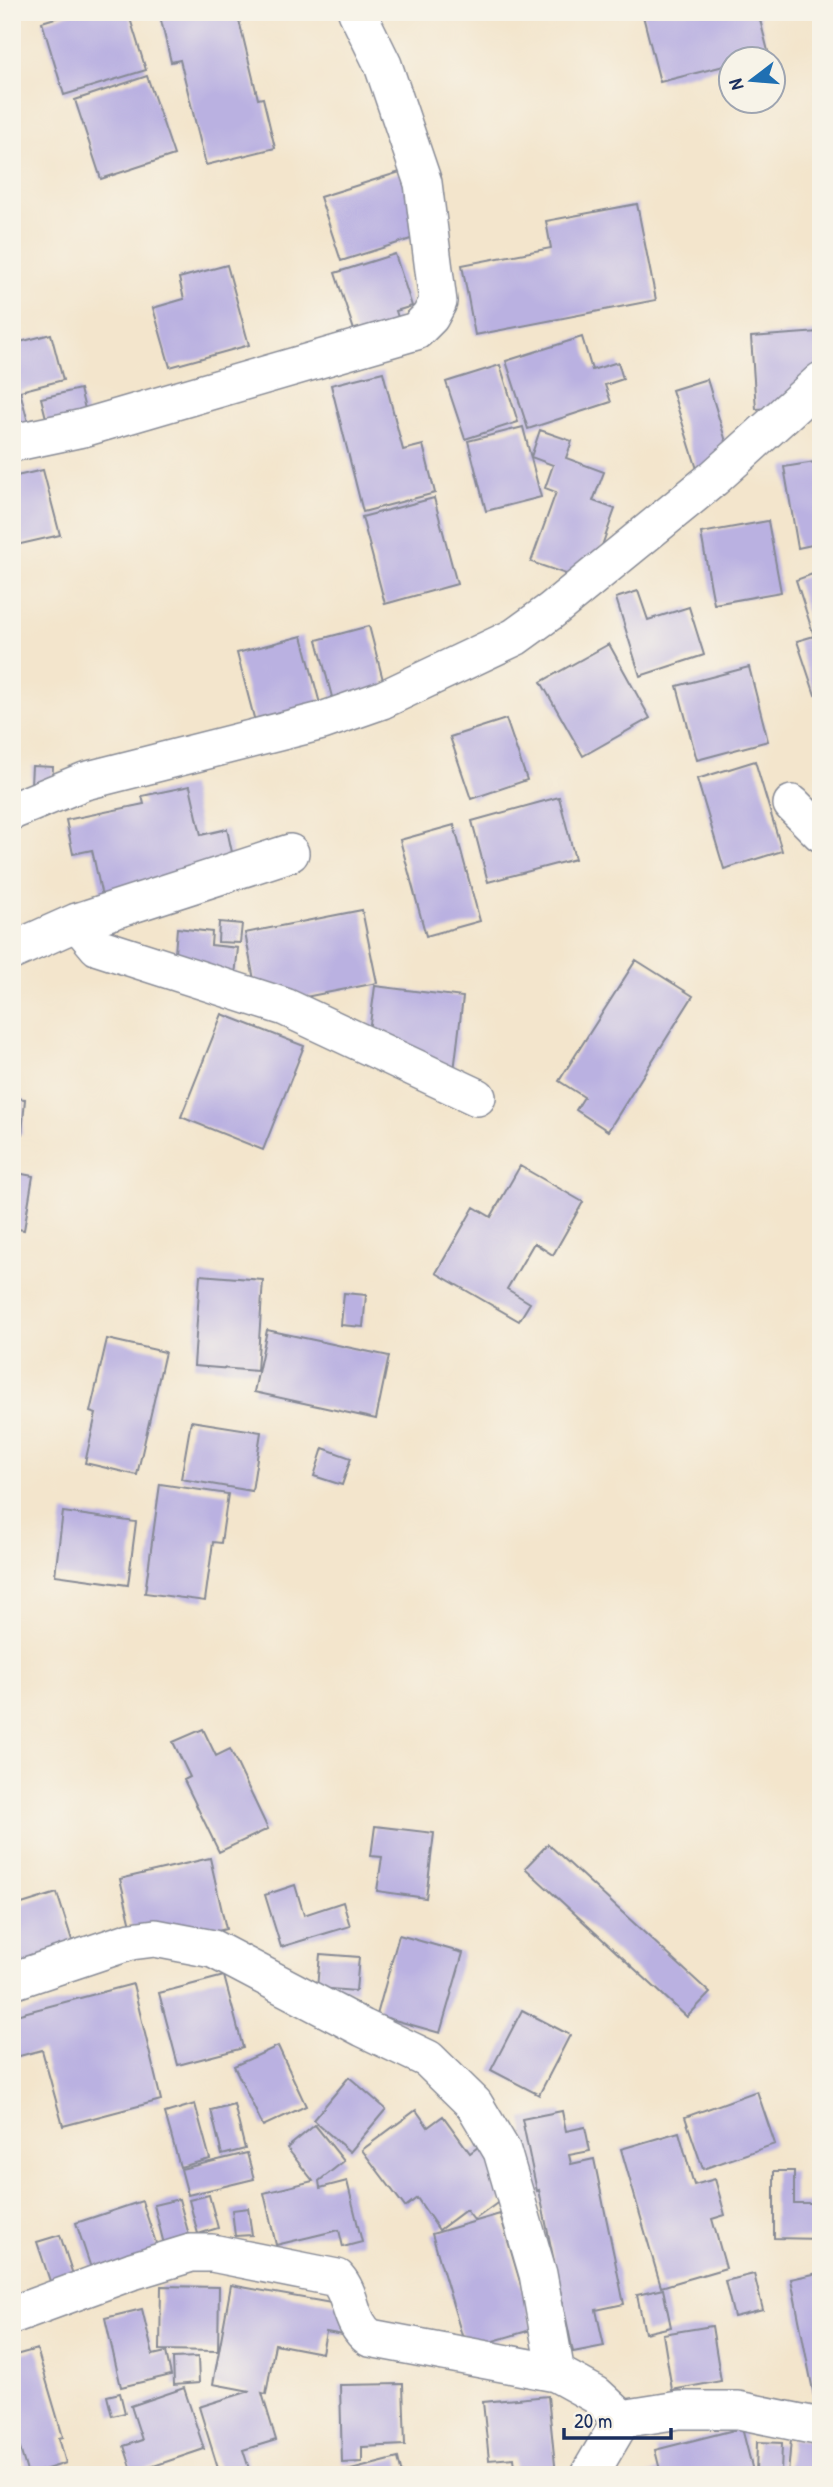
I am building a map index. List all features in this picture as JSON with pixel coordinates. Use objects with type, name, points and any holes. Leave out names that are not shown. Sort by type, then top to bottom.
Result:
[{"type":"street","points":[[12,443],[83,428],[416,331],[430,317],[438,302],[423,183],[383,65],[357,12]]},
{"type":"street","points":[[12,811],[85,781],[323,721],[382,700],[515,637],[551,611],[714,478],[821,382]]},
{"type":"street","points":[[792,804],[821,833]]},
{"type":"street","points":[[12,951],[77,922],[290,853]]},
{"type":"street","points":[[77,922],[98,947],[285,1007],[477,1097]]},
{"type":"street","points":[[12,1981],[131,1941],[155,1938],[191,1944],[213,1949],[428,2059],[474,2104],[502,2151],[538,2274],[556,2373]]},
{"type":"street","points":[[12,2315],[191,2252],[212,2253],[337,2278],[344,2289],[356,2325],[361,2333],[370,2339],[556,2373],[596,2395],[622,2419]]},
{"type":"street","points":[[622,2419],[679,2410],[738,2410],[821,2427]]},
{"type":"street","points":[[589,2475],[622,2419]]},
{"type":"building","points":[[75,12],[128,12],[146,70],[64,95],[42,22]]},
{"type":"building","points":[[159,12],[237,12],[258,99],[263,98],[275,148],[206,165],[180,60],[171,62]]},
{"type":"building","points":[[536,12],[573,12],[573,14],[537,18]]},
{"type":"building","points":[[642,12],[758,12],[767,46],[718,46],[718,68],[660,82]]},
{"type":"building","points":[[147,76],[174,155],[101,179],[75,100]]},
{"type":"building","points":[[416,167],[436,231],[341,261],[320,197]]},
{"type":"building","points":[[637,204],[656,300],[475,335],[462,265],[551,248],[546,221]]},
{"type":"building","points":[[395,254],[412,306],[396,311],[402,330],[359,345],[335,273]]},
{"type":"building","points":[[227,265],[249,345],[170,367],[153,308],[184,299],[179,278]]},
{"type":"building","points":[[819,332],[821,405],[756,409],[751,337]]},
{"type":"building","points":[[51,334],[63,380],[20,391],[32,438],[12,442],[12,344]]},
{"type":"building","points":[[582,337],[592,370],[618,362],[623,379],[605,385],[611,402],[528,429],[506,361]]},
{"type":"building","points":[[500,365],[518,422],[465,439],[446,382]]},
{"type":"building","points":[[383,372],[403,450],[423,445],[435,493],[363,512],[331,385]]},
{"type":"building","points":[[707,379],[737,478],[703,488],[672,390]]},
{"type":"building","points":[[80,389],[89,425],[50,434],[41,398]]},
{"type":"building","points":[[523,427],[541,497],[486,511],[468,441]]},
{"type":"building","points":[[540,430],[572,441],[566,458],[604,472],[593,501],[615,509],[589,582],[531,562],[556,492],[545,488],[553,465],[531,457]]},
{"type":"building","points":[[821,461],[821,543],[798,548],[784,467]]},
{"type":"building","points":[[43,470],[60,535],[12,546],[12,477]]},
{"type":"building","points":[[434,498],[457,584],[385,604],[362,517]]},
{"type":"building","points":[[768,521],[781,592],[714,604],[701,533]]},
{"type":"building","points":[[821,571],[821,693],[815,695],[797,641],[814,636],[796,580]]},
{"type":"building","points":[[638,591],[648,620],[689,607],[704,655],[640,676],[616,598]]},
{"type":"building","points":[[369,626],[390,707],[338,720],[317,640]]},
{"type":"building","points":[[302,636],[323,715],[258,733],[237,653]]},
{"type":"building","points":[[609,644],[650,718],[583,756],[541,682]]},
{"type":"building","points":[[749,667],[768,741],[697,760],[677,686]]},
{"type":"building","points":[[506,719],[527,780],[471,799],[450,737]]},
{"type":"building","points":[[755,761],[782,851],[724,869],[697,779]]},
{"type":"building","points":[[32,766],[53,767],[52,785],[31,784]]},
{"type":"building","points":[[190,786],[201,835],[227,829],[236,871],[106,915],[92,850],[73,854],[66,820],[144,804],[142,796]]},
{"type":"building","points":[[559,797],[575,859],[488,882],[472,821]]},
{"type":"building","points":[[454,825],[480,921],[426,936],[400,840]]},
{"type":"building","points":[[362,910],[377,983],[259,1006],[245,933]]},
{"type":"building","points":[[219,922],[242,924],[240,943],[218,942]]},
{"type":"building","points":[[177,928],[212,932],[211,945],[238,948],[234,985],[173,979]]},
{"type":"building","points":[[636,960],[693,996],[608,1131],[576,1110],[584,1097],[559,1081]]},
{"type":"building","points":[[375,986],[463,997],[454,1071],[368,1039]]},
{"type":"building","points":[[222,1014],[304,1046],[263,1150],[181,1117]]},
{"type":"building","points":[[12,1098],[25,1099],[22,1134],[12,1133]]},
{"type":"building","points":[[520,1166],[583,1202],[553,1255],[534,1243],[507,1289],[530,1303],[519,1321],[436,1273],[474,1207],[491,1217]]},
{"type":"building","points":[[12,1172],[33,1176],[24,1230],[12,1228]]},
{"type":"building","points":[[200,1275],[263,1280],[257,1371],[194,1366]]},
{"type":"building","points":[[344,1293],[366,1295],[363,1327],[341,1325]]},
{"type":"building","points":[[267,1330],[389,1356],[376,1419],[254,1392]]},
{"type":"building","points":[[107,1339],[165,1352],[137,1475],[85,1463],[96,1414],[90,1412]]},
{"type":"building","points":[[191,1421],[261,1432],[252,1491],[181,1479]]},
{"type":"building","points":[[323,1448],[351,1458],[342,1485],[314,1476]]},
{"type":"building","points":[[160,1484],[228,1494],[221,1543],[213,1542],[205,1601],[145,1593]]},
{"type":"building","points":[[63,1512],[136,1522],[128,1585],[55,1575]]},
{"type":"building","points":[[203,1729],[216,1756],[230,1749],[268,1829],[219,1852],[184,1780],[190,1777],[173,1742]]},
{"type":"building","points":[[375,1826],[434,1833],[426,1898],[377,1891],[382,1857],[371,1856]]},
{"type":"building","points":[[548,1844],[710,1993],[687,2017],[525,1868]]},
{"type":"building","points":[[210,1858],[226,1929],[137,1950],[120,1879]]},
{"type":"building","points":[[295,1885],[304,1915],[343,1902],[350,1926],[281,1947],[265,1895]]},
{"type":"building","points":[[57,1893],[76,1953],[12,1973],[12,1907]]},
{"type":"building","points":[[399,1935],[463,1953],[440,2033],[377,2015]]},
{"type":"building","points":[[320,1954],[359,1957],[356,1991],[317,1988]]},
{"type":"building","points":[[224,1976],[243,2048],[178,2065],[159,1993]]},
{"type":"building","points":[[133,1984],[161,2100],[63,2126],[42,2050],[12,2058],[12,2016]]},
{"type":"building","points":[[522,2010],[570,2035],[539,2095],[491,2070]]},
{"type":"building","points":[[278,2046],[306,2106],[263,2126],[234,2066]]},
{"type":"building","points":[[349,2077],[386,2109],[350,2152],[313,2120]]},
{"type":"building","points":[[757,2091],[775,2144],[703,2169],[685,2117]]},
{"type":"building","points":[[195,2104],[210,2159],[180,2167],[165,2113]]},
{"type":"building","points":[[234,2104],[245,2149],[222,2155],[211,2110]]},
{"type":"building","points":[[416,2110],[428,2127],[443,2116],[470,2153],[482,2144],[515,2190],[474,2220],[466,2210],[439,2230],[417,2198],[405,2207],[362,2150]]},
{"type":"building","points":[[562,2111],[566,2131],[585,2127],[590,2151],[569,2155],[571,2164],[594,2159],[624,2304],[596,2310],[604,2346],[573,2352],[522,2119]]},
{"type":"building","points":[[315,2125],[344,2161],[319,2181],[320,2188],[347,2181],[362,2242],[343,2247],[339,2230],[276,2245],[264,2193],[313,2181],[287,2148]]},
{"type":"building","points":[[679,2132],[694,2185],[715,2179],[725,2215],[712,2219],[726,2268],[661,2287],[621,2149]]},
{"type":"building","points":[[247,2153],[254,2179],[188,2195],[181,2169]]},
{"type":"building","points":[[774,2171],[794,2171],[794,2203],[821,2203],[821,2239],[774,2238]]},
{"type":"building","points":[[209,2195],[218,2228],[198,2234],[189,2200]]},
{"type":"building","points":[[179,2199],[193,2250],[167,2256],[154,2205]]},
{"type":"building","points":[[142,2201],[160,2255],[94,2277],[76,2223]]},
{"type":"building","points":[[248,2208],[252,2235],[235,2236],[232,2210]]},
{"type":"building","points":[[500,2214],[534,2329],[466,2349],[432,2234]]},
{"type":"building","points":[[60,2235],[78,2290],[55,2296],[37,2242]]},
{"type":"building","points":[[818,2273],[821,2286],[821,2405],[816,2406],[791,2279]]},
{"type":"building","points":[[754,2274],[763,2310],[734,2317],[725,2281]]},
{"type":"building","points":[[231,2285],[348,2306],[343,2335],[326,2332],[322,2353],[275,2344],[266,2394],[262,2393],[276,2440],[243,2450],[251,2475],[220,2475],[199,2407],[250,2391],[213,2384]]},
{"type":"building","points":[[161,2286],[219,2287],[218,2351],[160,2350]]},
{"type":"building","points":[[663,2289],[671,2327],[645,2333],[637,2295]]},
{"type":"building","points":[[142,2309],[153,2355],[166,2352],[171,2375],[121,2387],[105,2318]]},
{"type":"building","points":[[712,2326],[721,2381],[672,2390],[663,2334]]},
{"type":"building","points":[[37,2349],[63,2437],[59,2438],[66,2463],[28,2475],[12,2422],[12,2356]]},
{"type":"building","points":[[198,2357],[199,2383],[174,2385],[173,2358]]},
{"type":"building","points":[[403,2384],[405,2445],[362,2447],[362,2462],[342,2463],[340,2385]]},
{"type":"building","points":[[184,2388],[204,2449],[133,2473],[124,2446],[142,2440],[131,2406]]},
{"type":"building","points":[[120,2393],[125,2413],[112,2416],[107,2396]]},
{"type":"building","points":[[548,2396],[556,2475],[516,2475],[514,2458],[489,2460],[483,2402]]},
{"type":"building","points":[[742,2428],[754,2475],[646,2475],[660,2470],[655,2450]]},
{"type":"building","points":[[791,2439],[821,2441],[821,2475],[788,2475]]},
{"type":"building","points":[[757,2442],[782,2443],[781,2475],[756,2475]]},
{"type":"building","points":[[398,2458],[402,2475],[344,2475],[343,2472]]},
{"type":"building","points":[[85,2468],[89,2475],[72,2475]]}]
